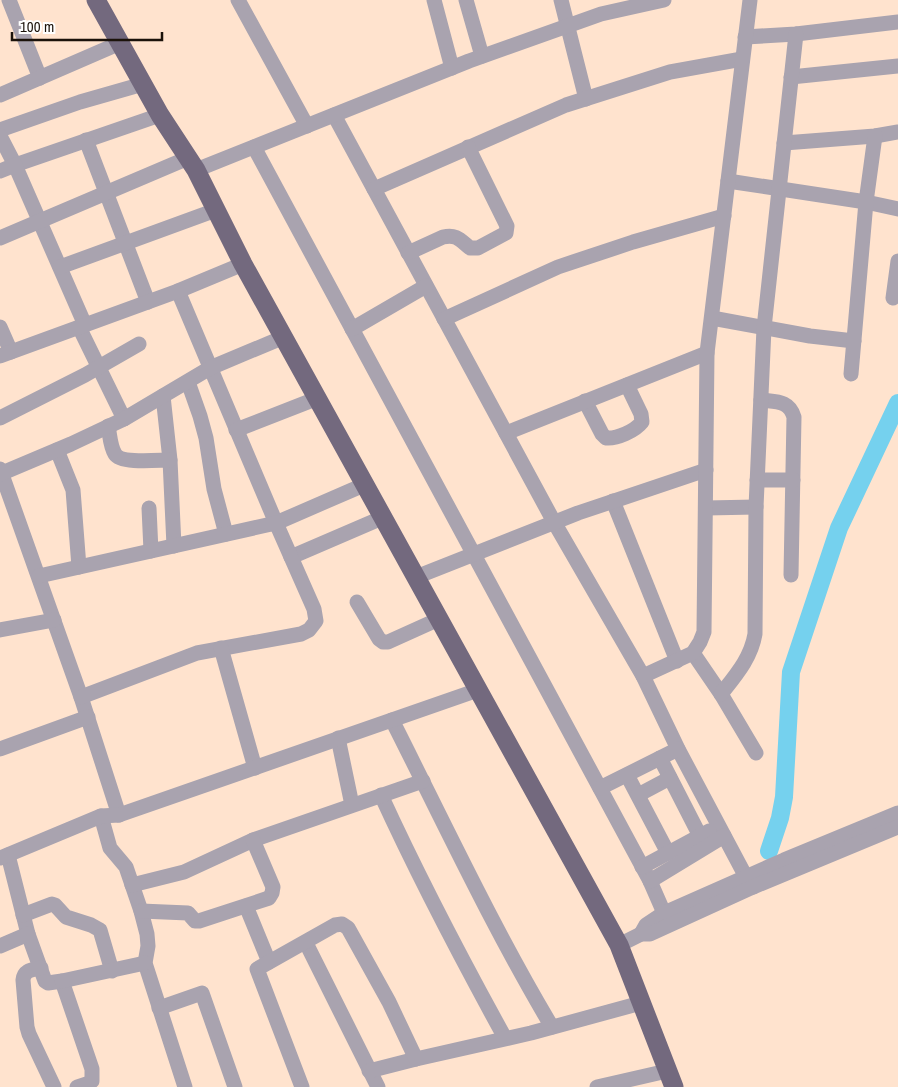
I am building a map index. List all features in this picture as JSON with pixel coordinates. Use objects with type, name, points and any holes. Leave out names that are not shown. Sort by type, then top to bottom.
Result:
[{"type":"main road","points":[[96,0],[160,115],[192,164],[244,264],[619,945],[671,1079]]},
{"type":"street","points":[[9,0],[40,78]]},
{"type":"street","points":[[238,0],[307,126]]},
{"type":"street","points":[[434,0],[452,68]]},
{"type":"street","points":[[466,0],[482,56]]},
{"type":"street","points":[[561,0],[586,99]]},
{"type":"street","points":[[643,676],[693,652],[704,632],[707,353],[750,0]]},
{"type":"street","points":[[0,238],[107,192],[192,164],[254,147],[482,56],[568,26],[599,7],[653,1]]},
{"type":"street","points":[[745,37],[796,34],[898,22]]},
{"type":"street","points":[[721,694],[746,661],[754,643],[756,507],[764,328],[796,34]]},
{"type":"street","points":[[0,95],[120,43]]},
{"type":"street","points":[[374,189],[566,105],[670,72],[742,59]]},
{"type":"street","points":[[791,78],[898,66]]},
{"type":"street","points":[[0,130],[80,102],[143,84]]},
{"type":"street","points":[[0,171],[160,115]]},
{"type":"street","points":[[334,116],[554,522],[643,676],[678,749],[749,882]]},
{"type":"street","points":[[784,143],[875,136],[898,132]]},
{"type":"street","points":[[0,136],[40,221],[99,367],[124,419]]},
{"type":"street","points":[[851,374],[866,202],[875,136]]},
{"type":"street","points":[[86,140],[148,302]]},
{"type":"street","points":[[254,147],[650,881],[664,913]]},
{"type":"street","points":[[408,253],[449,236],[455,236],[462,240],[470,248],[478,248],[506,233],[506,226],[468,147]]},
{"type":"street","points":[[728,181],[866,202],[898,209]]},
{"type":"street","points":[[60,267],[216,210]]},
{"type":"street","points":[[444,319],[558,267],[633,242],[724,216]]},
{"type":"street","points":[[893,298],[898,261]]},
{"type":"street","points":[[0,327],[6,354],[178,291],[244,264]]},
{"type":"street","points":[[352,329],[426,286]]},
{"type":"street","points":[[81,696],[197,653],[301,634],[313,626],[316,621],[314,610],[178,291]]},
{"type":"street","points":[[712,318],[764,328],[854,341]]},
{"type":"street","points":[[119,815],[81,696],[1,472],[57,450],[124,419],[210,368],[284,337]]},
{"type":"street","points":[[0,418],[99,367],[138,344]]},
{"type":"street","points":[[506,433],[707,353]]},
{"type":"street","points":[[188,382],[206,438],[214,489],[226,534]]},
{"type":"street","points":[[585,401],[602,434],[606,438],[612,438],[636,428],[642,422],[641,414],[627,385]]},
{"type":"street","points":[[163,396],[170,460],[174,546]]},
{"type":"street","points":[[236,430],[318,398]]},
{"type":"street","points":[[761,400],[785,403],[792,411],[794,417],[791,575]]},
{"type":"street","points":[[108,426],[114,451],[120,459],[170,460]]},
{"type":"street","points":[[57,450],[73,490],[79,567]]},
{"type":"street","points":[[416,577],[554,522],[706,470]]},
{"type":"street","points":[[757,480],[792,480]]},
{"type":"street","points":[[39,576],[276,523],[366,484]]},
{"type":"street","points":[[613,501],[677,661]]},
{"type":"street","points":[[706,508],[756,507]]},
{"type":"street","points":[[149,508],[151,551]]},
{"type":"street","points":[[291,557],[384,517]]},
{"type":"street","points":[[357,602],[379,639],[383,642],[388,642],[439,619]]},
{"type":"street","points":[[0,630],[54,620]]},
{"type":"street","points":[[221,648],[255,768]]},
{"type":"street","points":[[693,652],[721,694],[756,753]]},
{"type":"street","points":[[145,963],[62,981],[48,983],[45,981],[4,857],[101,816],[119,815],[478,690]]},
{"type":"street","points":[[0,749],[88,717]]},
{"type":"street","points":[[392,720],[487,909],[527,985],[552,1027]]},
{"type":"street","points":[[338,738],[352,805]]},
{"type":"street","points":[[600,788],[678,749]]},
{"type":"street","points":[[660,758],[700,836]]},
{"type":"street","points":[[627,774],[668,854]]},
{"type":"street","points":[[638,795],[670,778]]},
{"type":"street","points":[[132,885],[184,872],[253,840],[423,781]]},
{"type":"street","points":[[381,795],[417,872],[505,1038]]},
{"type":"street","points":[[619,945],[640,934],[650,934],[749,882],[898,813]]},
{"type":"street","points":[[101,816],[110,848],[126,867],[141,911],[147,940],[145,963],[185,1087]]},
{"type":"street","points":[[640,934],[646,925],[664,913],[898,826]]},
{"type":"street","points":[[642,867],[700,836],[722,831]]},
{"type":"street","points":[[650,881],[722,831]]},
{"type":"street","points":[[141,911],[188,913],[195,921],[199,921],[269,898],[273,887],[253,840]]},
{"type":"street","points":[[23,915],[52,904],[66,917],[97,927],[102,936],[112,971]]},
{"type":"street","points":[[246,906],[269,962]]},
{"type":"street","points":[[302,1087],[257,969],[336,925],[342,924],[348,928],[389,1002],[416,1059]]},
{"type":"street","points":[[0,946],[28,934]]},
{"type":"street","points":[[306,943],[378,1087]]},
{"type":"street","points":[[41,968],[27,971],[24,974],[27,1027],[54,1087]]},
{"type":"street","points":[[62,981],[93,1076],[90,1083],[77,1087]]},
{"type":"street","points":[[159,1008],[202,993],[235,1087]]},
{"type":"street","points":[[369,1071],[552,1027],[642,1003]]},
{"type":"street","points":[[597,1087],[671,1079]]},
{"type":"waterway","points":[[769,851],[780,818],[784,797],[791,672],[839,528],[898,403]]}]
